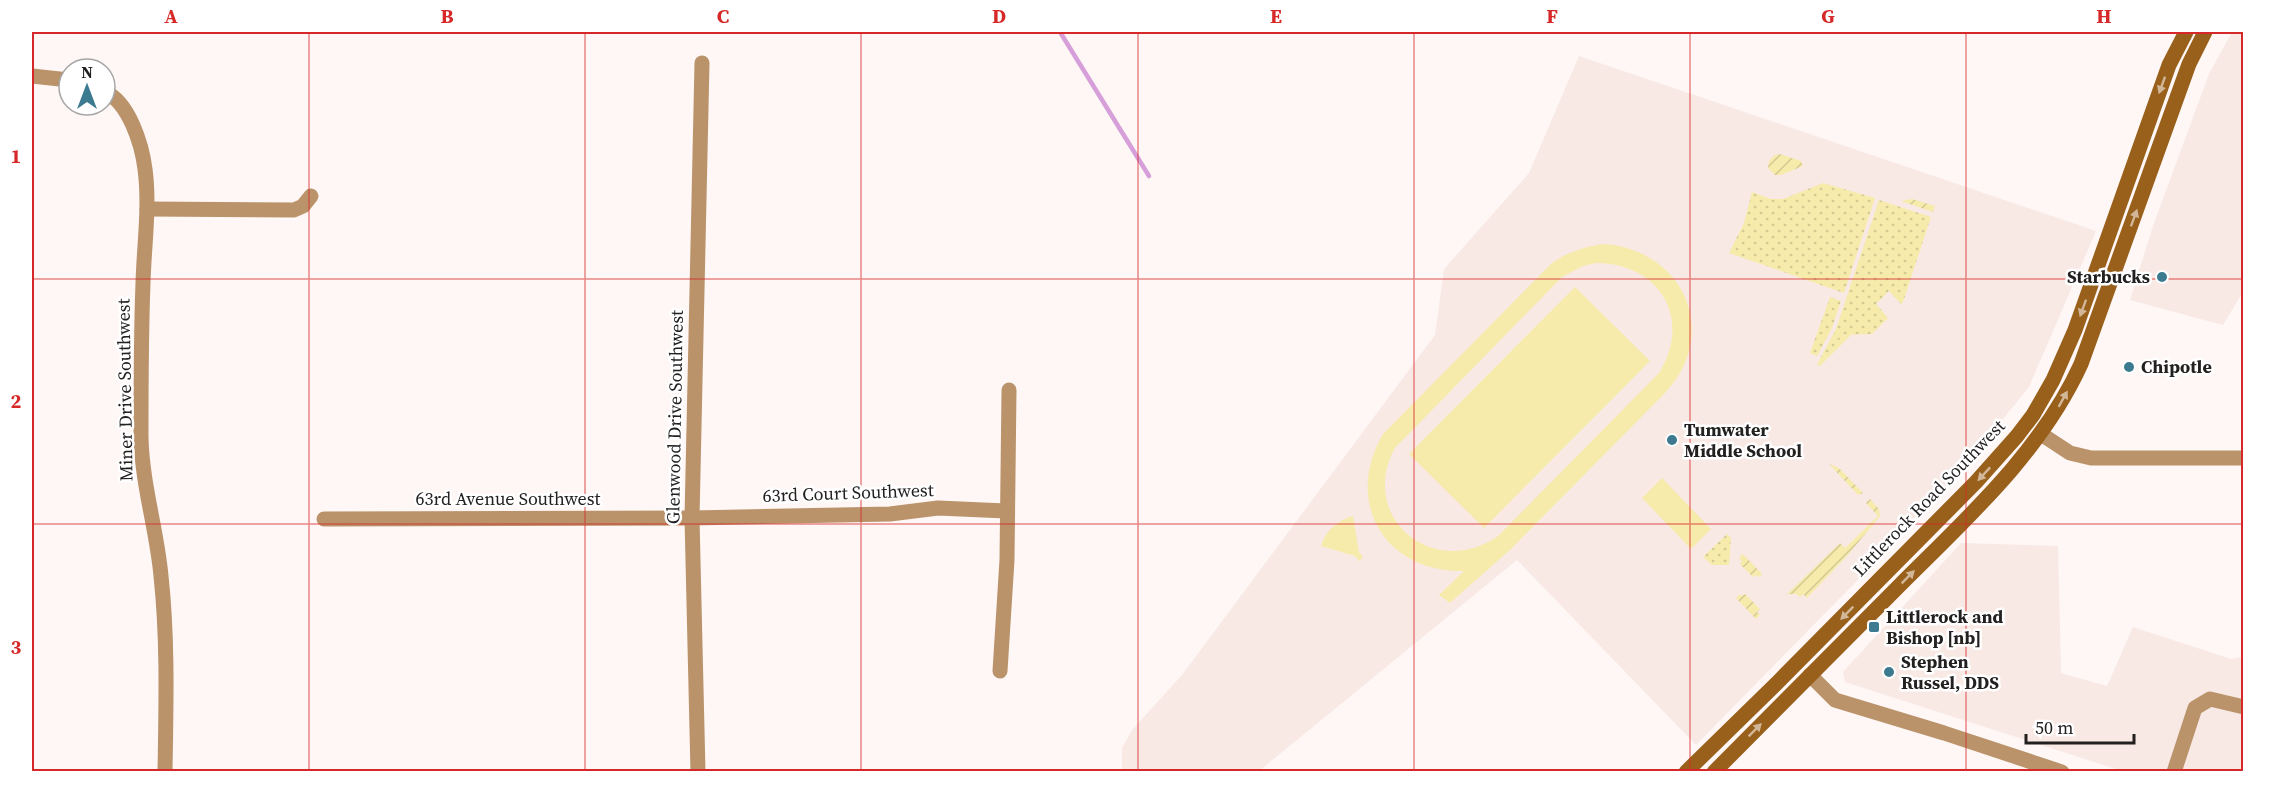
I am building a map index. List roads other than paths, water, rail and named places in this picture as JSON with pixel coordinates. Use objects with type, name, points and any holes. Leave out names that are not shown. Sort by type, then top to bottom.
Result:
[{"type":"main road","name":"Littlerock Road Southwest","points":[[1686,771],[1779,681],[1976,482],[2018,436],[2033,415],[2064,358],[2169,65],[2186,32]]},
{"type":"main road","name":"Littlerock Road Southwest","points":[[1714,771],[1979,505],[2042,434],[2058,410],[2081,364],[2189,64],[2205,32]]},
{"type":"street","name":"Glenwood Drive Southwest","points":[[698,771],[692,518],[702,63]]},
{"type":"street","points":[[32,76],[57,79]]},
{"type":"street","name":"Miner Drive Southwest","points":[[117,102],[133,123],[145,169],[147,209],[143,282],[141,440],[145,485],[161,575],[166,641],[165,771]]},
{"type":"street","points":[[147,209],[294,210],[303,206],[311,196]]},
{"type":"street","points":[[1000,671],[1007,560],[1009,390]]},
{"type":"street","points":[[2042,434],[2070,453],[2091,458],[2244,458]]},
{"type":"street","name":"63rd Court Southwest","points":[[692,518],[890,513],[938,508],[1006,511]]},
{"type":"street","name":"63rd Avenue Southwest","points":[[324,519],[692,518]]},
{"type":"street","points":[[1810,675],[1835,700],[2062,771]]},
{"type":"street","points":[[2174,771],[2195,708],[2210,699],[2244,707]]},
{"type":"waterway","points":[[1060,32],[1149,176]]},
{"type":"place","name":"Starbucks","points":[[2162,277]]},
{"type":"place","name":"Chipotle","points":[[2129,367]]},
{"type":"place","name":"Tumwater Middle School","points":[[1672,440]]},
{"type":"place","name":"Littlerock and Bishop [nb]","points":[[1874,627]]},
{"type":"place","name":"Stephen Russel, DDS","points":[[1889,672]]}]
